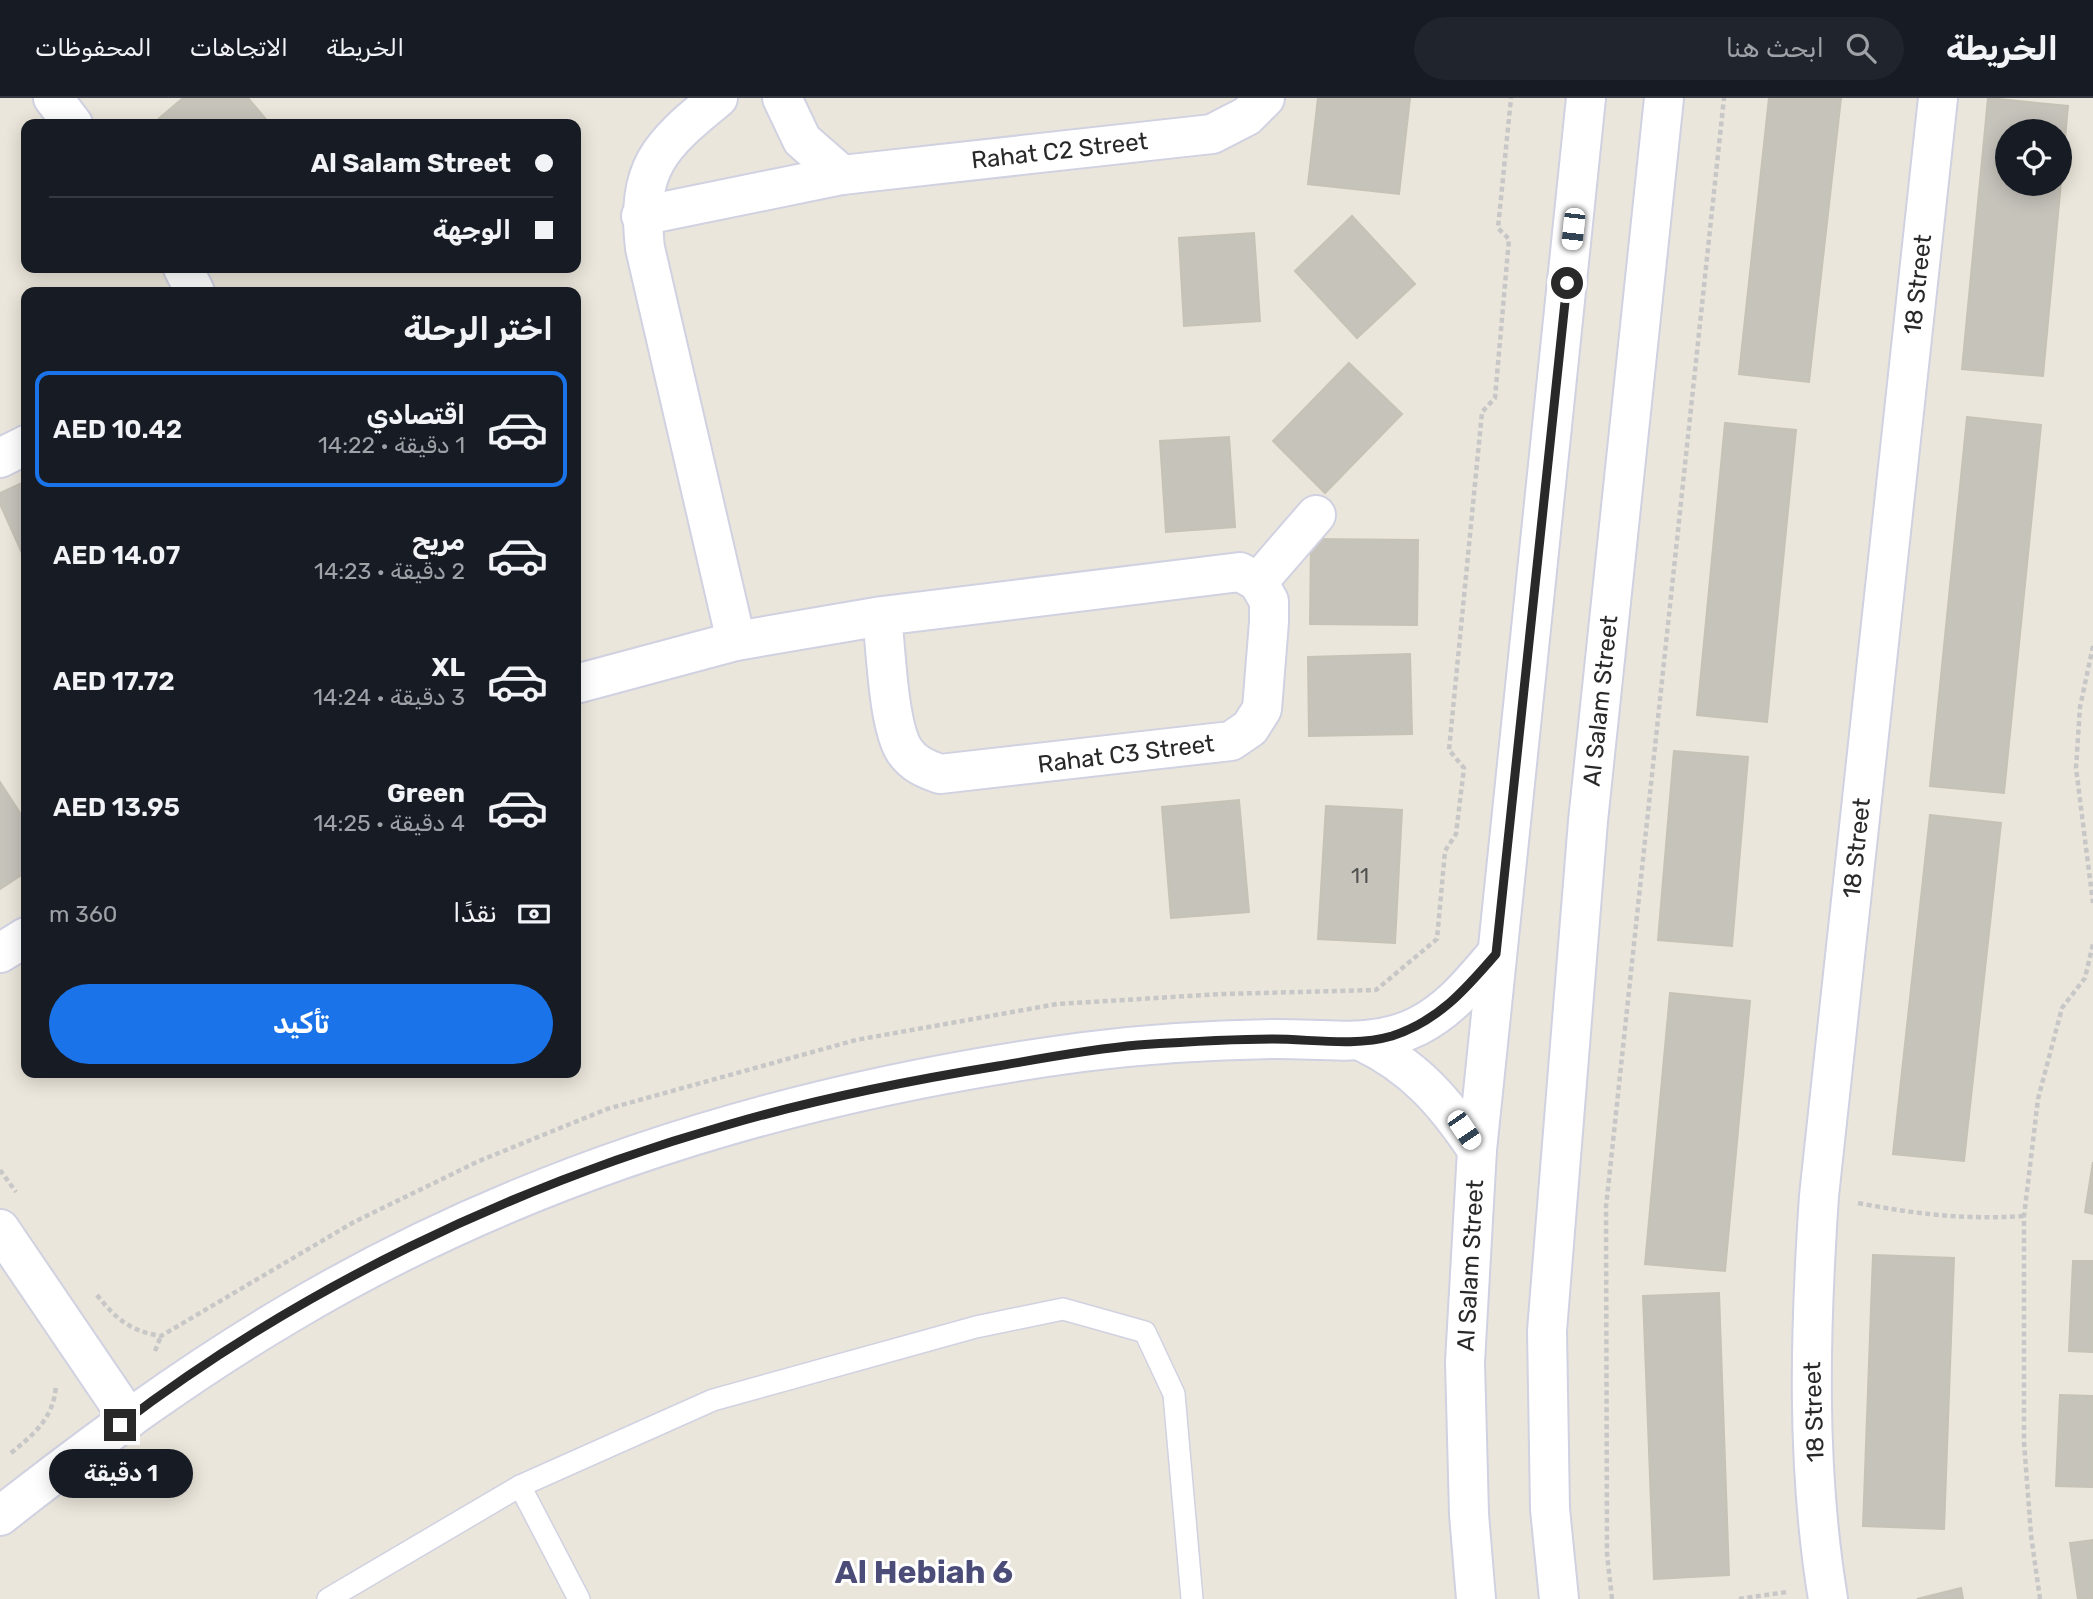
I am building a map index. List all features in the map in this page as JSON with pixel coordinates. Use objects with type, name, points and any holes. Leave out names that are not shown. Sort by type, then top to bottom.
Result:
[{"type":"street","points":[[53,98],[69,119]]},
{"type":"street","points":[[718,98],[669,141],[653,163],[644,188],[641,216],[648,261],[736,641]]},
{"type":"street","points":[[782,98],[802,140],[842,176]]},
{"type":"street","name":"Rahat C2 Street","points":[[641,216],[842,176],[1212,134],[1247,116],[1265,98]]},
{"type":"street","name":"Al Salam Street","points":[[1476,1599],[1469,1514],[1465,1362],[1477,1150],[1586,98]]},
{"type":"street","name":"Al Salam Street","points":[[1559,1599],[1550,1509],[1547,1331],[1588,821],[1664,98]]},
{"type":"street","name":"18 Street","points":[[1827,1592],[1813,1445],[1811,1304],[1819,1196],[1938,98]]},
{"type":"street","points":[[0,458],[21,448]]},
{"type":"street","points":[[581,683],[736,641],[882,616],[1215,573],[1240,572],[1258,582],[1316,515]]},
{"type":"street","name":"Rahat C3 Street","points":[[882,616],[896,731],[905,751],[920,766],[940,774],[962,774],[1231,741],[1250,728],[1262,709],[1269,601],[1258,582]]},
{"type":"street","points":[[0,953],[21,939]]},
{"type":"street","points":[[0,1516],[129,1419],[292,1311],[444,1232],[568,1179],[725,1125],[898,1083],[1058,1055],[1202,1041],[1362,1041],[1388,1037],[1415,1028],[1438,1014],[1459,997],[1496,954]]},
{"type":"street","points":[[1362,1041],[1387,1054],[1432,1088],[1477,1150]]},
{"type":"street","points":[[12,1217],[129,1419]]},
{"type":"lane","points":[[328,1599],[520,1486],[713,1400],[976,1327],[1063,1309],[1145,1332],[1174,1394],[1192,1599]]},
{"type":"lane","points":[[520,1486],[579,1599]]},
{"type":"path","points":[[92,1289],[117,1320],[137,1332],[161,1336],[354,1222],[479,1161],[607,1110],[856,1040],[1056,1004],[1222,994],[1376,990],[1437,939],[1445,851],[1456,834],[1464,768],[1448,750],[1482,412],[1495,398],[1509,239],[1498,228],[1511,98]]},
{"type":"path","points":[[1612,1599],[1607,1554],[1606,1207],[1724,98]]},
{"type":"path","points":[[2093,646],[2080,708],[2076,768],[2093,903]]},
{"type":"path","points":[[2040,1599],[2031,1535],[2024,1442],[2024,1216],[2038,1099],[2062,1008],[2085,978],[2093,944]]},
{"type":"path","points":[[0,1170],[12,1217]]},
{"type":"path","points":[[1819,1196],[1930,1217],[1980,1219],[2024,1216]]},
{"type":"path","points":[[0,1462],[41,1427],[51,1412],[56,1378]]},
{"type":"path","points":[[1739,1599],[1827,1592]]},
{"type":"building","points":[[183,98],[248,98],[266,119],[158,119]]},
{"type":"building","points":[[1318,98],[1410,98],[1399,194],[1308,184]]},
{"type":"building","points":[[1769,98],[1841,98],[1809,382],[1739,374]]},
{"type":"building","points":[[1988,98],[2068,106],[2067,119],[1995,119],[1995,196],[2060,196],[2043,376],[1962,369]]},
{"type":"building","points":[[1352,216],[1415,284],[1357,338],[1295,271]]},
{"type":"building","points":[[1254,233],[1260,321],[1184,326],[1179,238]]},
{"type":"building","points":[[1349,363],[1402,414],[1325,493],[1273,441]]},
{"type":"building","points":[[1967,417],[2041,425],[2004,793],[1930,786]]},
{"type":"building","points":[[1725,423],[1796,430],[1767,722],[1697,715]]},
{"type":"building","points":[[1229,437],[1235,527],[1166,532],[1160,441]]},
{"type":"building","points":[[21,483],[21,551],[0,504],[0,493]]},
{"type":"building","points":[[1311,539],[1418,540],[1417,625],[1310,624]]},
{"type":"building","points":[[1410,654],[1412,734],[1309,736],[1308,657]]},
{"type":"building","points":[[1674,751],[1748,757],[1732,946],[1658,940]]},
{"type":"building","points":[[0,782],[21,814],[21,875],[0,889]]},
{"type":"building","points":[[1239,800],[1249,912],[1171,918],[1162,807]]},
{"type":"building","points":[[1326,806],[1402,810],[1395,943],[1318,939]]},
{"type":"building","points":[[1930,815],[2001,823],[1964,1161],[1893,1154]]},
{"type":"building","points":[[1670,993],[1750,1001],[1725,1271],[1645,1264]]},
{"type":"building","points":[[2093,1162],[2093,1214],[2085,1212]]},
{"type":"building","points":[[1873,1255],[1954,1258],[1944,1529],[1863,1526]]},
{"type":"building","points":[[2073,1261],[2093,1261],[2093,1352],[2069,1351]]},
{"type":"building","points":[[1719,1293],[1729,1575],[1654,1579],[1643,1296]]},
{"type":"building","points":[[2060,1395],[2093,1396],[2093,1487],[2056,1486]]},
{"type":"building","points":[[2093,1540],[2093,1599],[2078,1599],[2070,1543]]},
{"type":"building","points":[[1961,1588],[1963,1599],[1917,1599]]},
{"type":"district","name":"Al Hebiah 6","points":[[924,1572]]},
{"type":"route","points":[[120,1425],[209,1363],[292,1311],[378,1265],[466,1222],[556,1184],[639,1152],[725,1125],[898,1083],[1058,1055],[1202,1041],[1362,1041],[1388,1037],[1415,1028],[1438,1014],[1459,997],[1496,954],[1567,283]]}]
